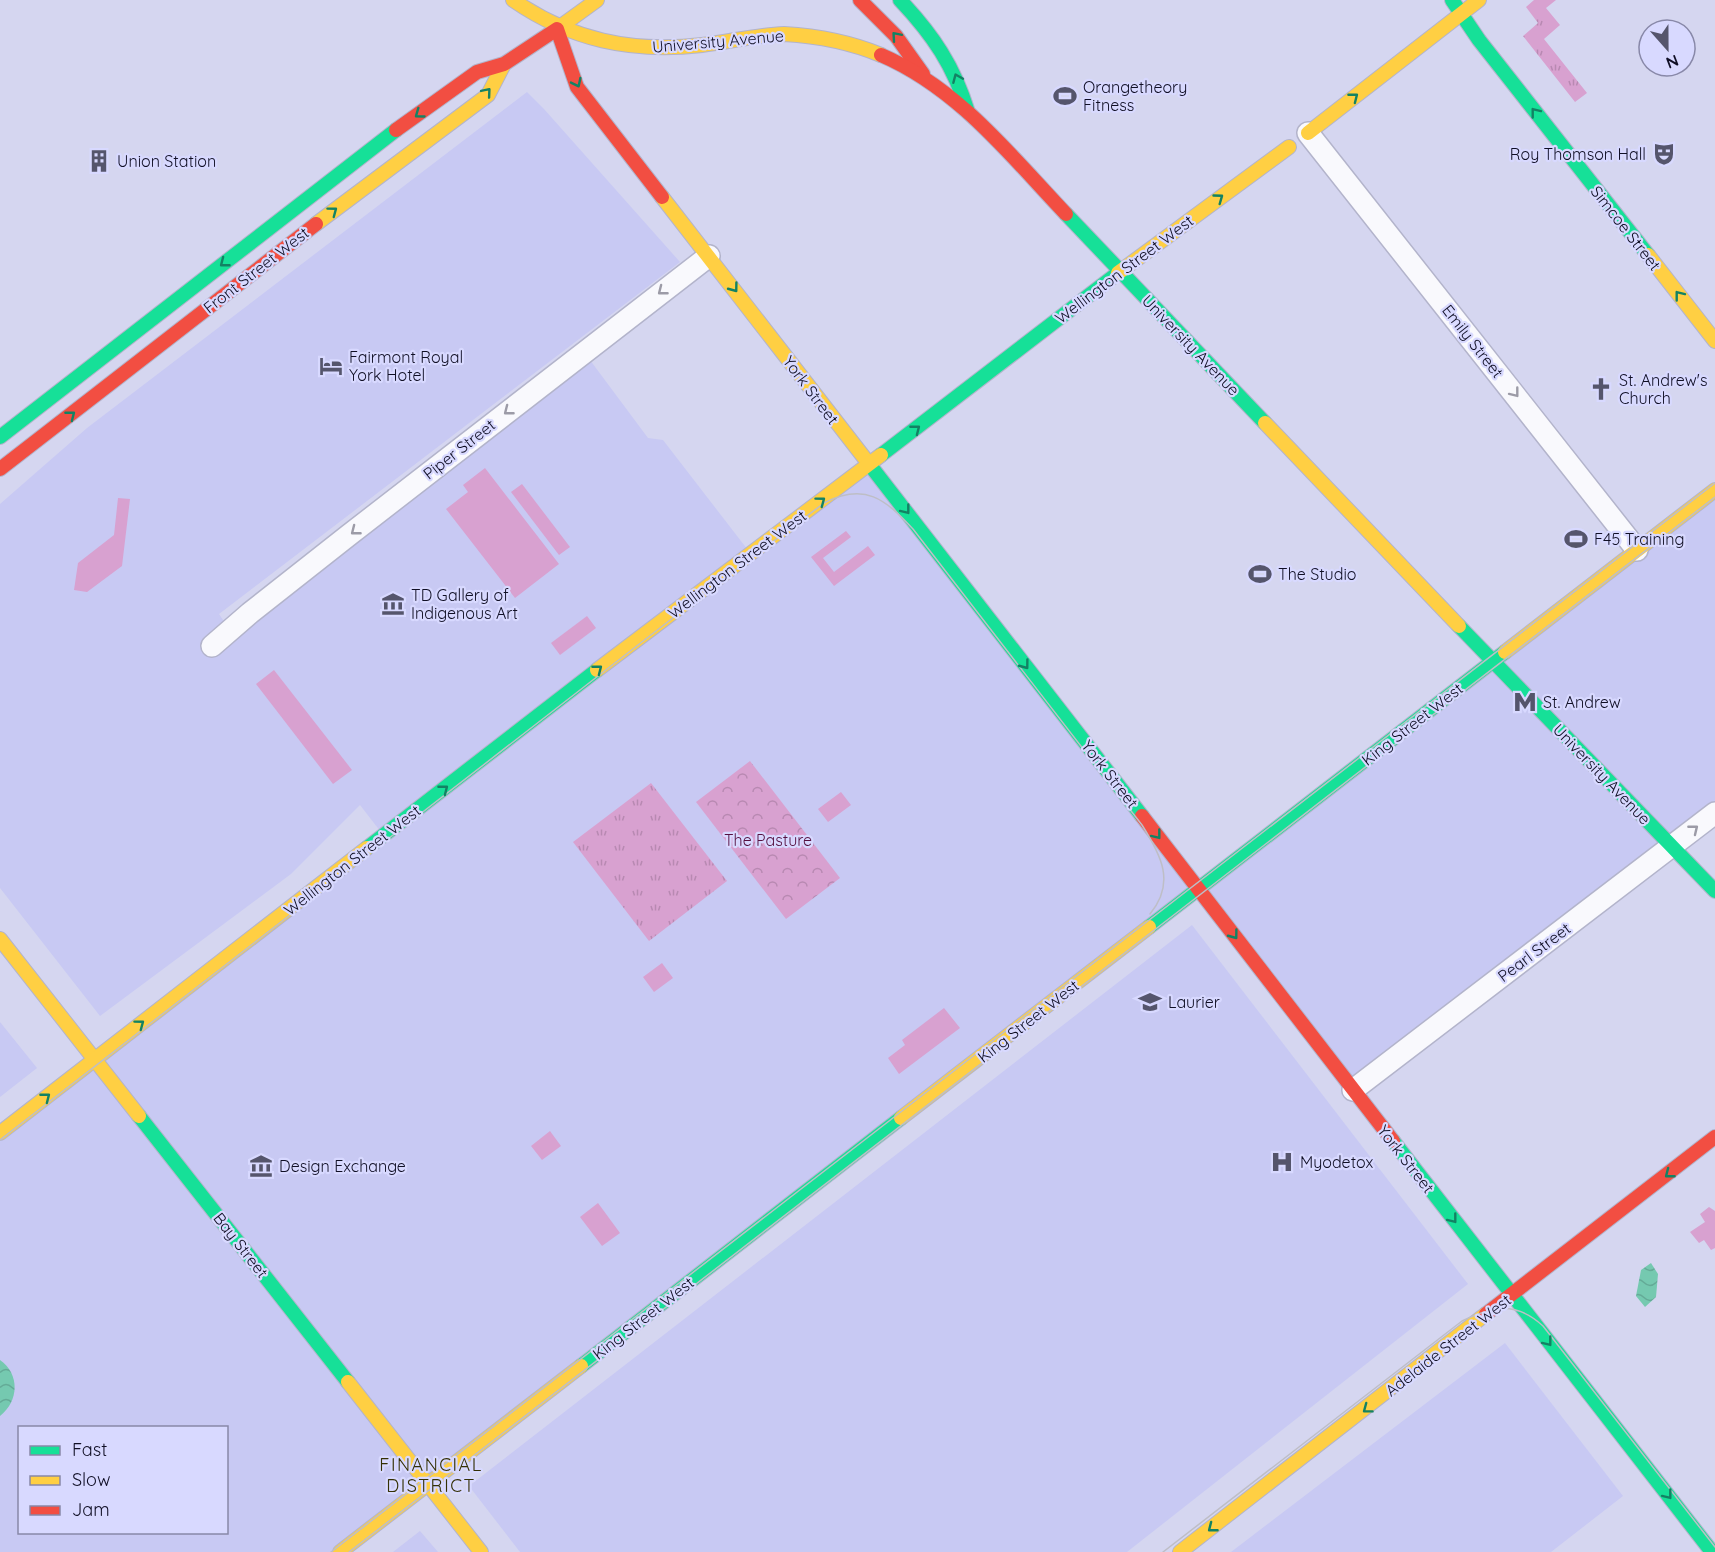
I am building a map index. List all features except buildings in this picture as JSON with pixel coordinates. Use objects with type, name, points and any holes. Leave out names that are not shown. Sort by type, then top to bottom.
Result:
[{"type":"main road","points":[[513,0],[558,29]]},
{"type":"main road","name":"Front Street West","points":[[4,434],[364,154],[477,72],[504,64],[597,0]]},
{"type":"main road","points":[[860,0],[896,36],[926,78]]},
{"type":"main road","points":[[900,0],[926,27],[947,57],[962,89],[968,113]]},
{"type":"main road","name":"Simcoe Street","points":[[1452,0],[1479,40],[1715,341]]},
{"type":"main road","name":"Wellington Street West","points":[[0,1133],[635,641],[1122,271],[1290,147],[1479,0]]},
{"type":"main road","name":"University Avenue","points":[[558,29],[612,44],[650,48],[696,45],[781,34],[808,35],[855,46],[882,56],[926,78],[968,113],[1122,271],[1492,662],[1715,891]]},
{"type":"main road","name":"York Street","points":[[558,29],[577,87],[1712,1552]]},
{"type":"main road","name":"Front Street West","points":[[0,469],[286,246],[488,95],[504,64]]},
{"type":"main road","points":[[364,154],[381,175]]},
{"type":"main road","points":[[270,227],[286,246]]},
{"type":"main road","points":[[4,434],[24,450]]},
{"type":"main road","name":"King Street West","points":[[340,1552],[1715,490]]},
{"type":"main road","name":"Bay Street","points":[[0,939],[481,1552]]},
{"type":"main road","name":"Adelaide Street West","points":[[1180,1552],[1715,1137]]},
{"type":"street","name":"Emily Street","points":[[1308,133],[1637,550]]},
{"type":"street","name":"Piper Street","points":[[212,646],[286,585],[709,256]]},
{"type":"street","name":"Pearl Street","points":[[1353,1090],[1715,813]]},
{"type":"shaded area","points":[[527,92],[680,262],[219,614],[229,629],[584,352],[648,438],[663,440],[751,554],[869,465],[1198,889],[340,1552],[0,1552],[0,1133],[384,836],[360,805],[291,874],[100,1016],[0,888],[0,504],[87,428]]},
{"type":"shaded area","points":[[1715,490],[1715,813],[1353,1090],[1198,889]]},
{"type":"shaded area","points":[[1192,925],[1468,1284],[1127,1552],[520,1552],[469,1486]]},
{"type":"shaded area","points":[[0,1022],[37,1068],[0,1097]]},
{"type":"shaded area","points":[[1505,1343],[1623,1496],[1551,1552],[1231,1552]]},
{"type":"shaded area","points":[[420,1531],[438,1552],[393,1552]]},
{"type":"green space","points":[[1534,0],[1556,0],[1546,8],[1560,25],[1544,39],[1587,93],[1575,102],[1523,36],[1538,23],[1526,7]]},
{"type":"green space","points":[[485,468],[559,564],[515,598],[446,509],[468,492],[463,485]]},
{"type":"green space","points":[[522,484],[570,547],[559,555],[511,492]]},
{"type":"green space","points":[[118,498],[130,499],[122,566],[87,592],[74,590],[78,563],[114,535]]},
{"type":"green space","points":[[846,531],[851,537],[823,558],[834,572],[868,546],[875,555],[834,586],[811,557]]},
{"type":"green space","points":[[587,616],[596,628],[560,655],[551,643]]},
{"type":"green space","points":[[274,670],[352,770],[333,784],[256,684]]},
{"type":"green space","name":"The Pasture","points":[[750,761],[840,878],[786,919],[696,802]]},
{"type":"green space","points":[[651,783],[727,881],[649,941],[573,842]]},
{"type":"green space","points":[[841,792],[851,805],[828,822],[818,809]]},
{"type":"green space","points":[[662,963],[673,978],[654,992],[643,977]]},
{"type":"green space","points":[[944,1008],[960,1028],[899,1074],[888,1058],[905,1045],[902,1040]]},
{"type":"green space","points":[[550,1131],[561,1146],[542,1160],[531,1146]]},
{"type":"green space","points":[[598,1203],[620,1233],[602,1246],[580,1217]]},
{"type":"green space","points":[[1709,1207],[1715,1211],[1715,1248],[1711,1250],[1704,1240],[1699,1243],[1690,1232],[1705,1222],[1700,1214]]},
{"type":"water","points":[[1651,1263],[1658,1274],[1656,1297],[1645,1307],[1636,1296],[1641,1270]]},
{"type":"water","points":[[0,1360],[11,1373],[15,1388],[11,1403],[0,1416]]},
{"type":"tram line","points":[[331,1552],[1715,483]]},
{"type":"tram line","points":[[0,1140],[705,593],[824,503],[851,494],[863,494],[883,502],[913,529],[1142,825],[1160,858],[1164,880],[1158,903],[1150,914]]},
{"type":"tram line","points":[[349,1552],[1715,497]]},
{"type":"tram line","points":[[1163,1552],[1462,1321],[1484,1312],[1504,1308],[1523,1313],[1543,1326],[1715,1547]]},
{"type":"traffic: fast","points":[[900,0],[923,26],[941,52],[956,80],[968,112]]},
{"type":"traffic: fast","points":[[1452,0],[1479,40],[1648,255]]},
{"type":"traffic: fast","points":[[0,437],[396,130]]},
{"type":"traffic: fast","points":[[1066,214],[1265,423]]},
{"type":"traffic: fast","points":[[881,455],[1118,273]]},
{"type":"traffic: fast","points":[[866,460],[1142,816]]},
{"type":"traffic: fast","points":[[1459,626],[1715,891]]},
{"type":"traffic: fast","points":[[1149,927],[1505,652]]},
{"type":"traffic: fast","points":[[367,848],[597,670]]},
{"type":"traffic: fast","points":[[139,1116],[348,1382]]},
{"type":"traffic: fast","points":[[581,1366],[901,1118]]},
{"type":"traffic: fast","points":[[1393,1141],[1712,1552]]},
{"type":"traffic: slow","points":[[513,0],[557,25],[580,34],[626,45],[676,47],[784,34],[834,40],[881,55]]},
{"type":"traffic: slow","points":[[557,29],[597,0]]},
{"type":"traffic: slow","points":[[1308,133],[1479,0]]},
{"type":"traffic: slow","points":[[316,224],[488,95],[504,64]]},
{"type":"traffic: slow","points":[[1118,273],[1289,147]]},
{"type":"traffic: slow","points":[[662,197],[866,460]]},
{"type":"traffic: slow","points":[[1648,255],[1715,341]]},
{"type":"traffic: slow","points":[[1265,423],[1459,626]]},
{"type":"traffic: slow","points":[[597,670],[881,455]]},
{"type":"traffic: slow","points":[[1505,652],[1715,490]]},
{"type":"traffic: slow","points":[[0,1133],[367,848]]},
{"type":"traffic: slow","points":[[901,1118],[1149,927]]},
{"type":"traffic: slow","points":[[0,939],[139,1116]]},
{"type":"traffic: slow","points":[[1180,1552],[1486,1314]]},
{"type":"traffic: slow","points":[[340,1552],[581,1366]]},
{"type":"traffic: slow","points":[[348,1382],[481,1552]]},
{"type":"traffic: jam","points":[[860,0],[896,36],[923,74]]},
{"type":"traffic: jam","points":[[396,130],[477,72],[504,64],[557,29],[577,87],[662,197]]},
{"type":"traffic: jam","points":[[881,55],[935,85],[959,104],[1003,146],[1066,214]]},
{"type":"traffic: jam","points":[[0,469],[316,224]]},
{"type":"traffic: jam","points":[[1142,816],[1393,1141]]},
{"type":"traffic: jam","points":[[1486,1314],[1715,1137]]},
{"type":"place","name":"Orangetheory Fitness","points":[[1065,96]]},
{"type":"place","name":"Roy Thomson Hall","points":[[1664,154]]},
{"type":"place","name":"Union Station","points":[[99,161]]},
{"type":"place","name":"Fairmont Royal York Hotel","points":[[331,366]]},
{"type":"place","name":"St. Andrew's Church","points":[[1601,389]]},
{"type":"place","name":"F45 Training","points":[[1576,539]]},
{"type":"place","name":"The Studio","points":[[1260,574]]},
{"type":"place","name":"TD Gallery of Indigenous Art","points":[[393,604]]},
{"type":"place","name":"St. Andrew","points":[[1525,702]]},
{"type":"place","name":"Laurier","points":[[1150,1002]]},
{"type":"place","name":"Myodetox","points":[[1282,1162]]},
{"type":"place","name":"Design Exchange","points":[[261,1166]]},
{"type":"district","name":"FINANCIAL DISTRICT","points":[[431,1475]]}]
